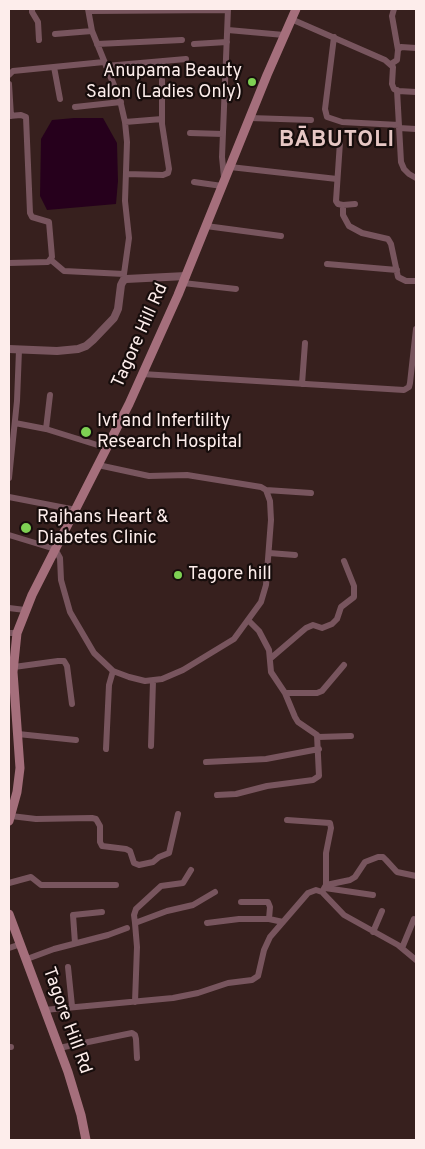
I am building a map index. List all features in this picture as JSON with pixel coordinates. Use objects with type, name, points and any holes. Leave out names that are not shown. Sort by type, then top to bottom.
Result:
[{"type":"main road","name":"Tagore Hill Rd","points":[[10,819],[19,781],[18,734],[12,697],[13,633],[107,448],[142,374],[184,280],[296,9]]},
{"type":"main road","name":"Tagore Hill Rd","points":[[9,914],[11,929],[21,944],[59,1048],[81,1114],[86,1140]]},
{"type":"street","points":[[32,9],[38,22],[40,40]]},
{"type":"street","points":[[9,349],[69,351],[86,346],[116,313],[129,238],[125,201],[127,142],[121,102],[92,31],[88,10],[228,9],[222,157],[223,183],[194,182]]},
{"type":"street","points":[[391,64],[397,60],[398,50],[392,16],[394,9]]},
{"type":"street","points":[[291,19],[391,64],[394,70],[392,84],[394,89],[416,92]]},
{"type":"street","points":[[228,30],[284,35]]},
{"type":"street","points":[[55,34],[92,31]]},
{"type":"street","points":[[334,37],[325,109],[327,117],[342,122],[416,129]]},
{"type":"street","points":[[97,44],[182,40]]},
{"type":"street","points":[[194,44],[227,42]]},
{"type":"street","points":[[398,50],[401,47],[416,48]]},
{"type":"street","points":[[9,75],[13,71],[54,67],[186,59]]},
{"type":"street","points":[[54,67],[60,99]]},
{"type":"street","points":[[126,174],[163,175],[168,173],[162,118],[162,80]]},
{"type":"street","points":[[9,84],[10,116],[24,115],[26,117],[29,208],[32,217],[49,222],[51,260]]},
{"type":"street","points":[[397,90],[401,162],[404,169],[416,178]]},
{"type":"street","points":[[75,107],[121,102]]},
{"type":"street","points":[[125,122],[162,118]]},
{"type":"street","points":[[250,118],[311,120]]},
{"type":"street","points":[[190,133],[223,134]]},
{"type":"street","points":[[340,142],[336,201],[338,204],[343,205],[355,204]]},
{"type":"street","points":[[230,167],[337,179]]},
{"type":"street","points":[[343,205],[343,215],[348,226],[362,233],[388,240],[391,244],[398,277],[402,280],[416,281]]},
{"type":"street","points":[[206,226],[281,236]]},
{"type":"street","points":[[9,263],[48,262],[51,260]]},
{"type":"street","points":[[51,260],[64,271],[123,278],[184,280],[236,289]]},
{"type":"street","points":[[327,264],[397,270]]},
{"type":"street","points":[[142,374],[398,390],[409,387],[413,383],[416,328]]},
{"type":"street","points":[[302,384],[305,342]]},
{"type":"street","points":[[9,478],[18,388],[19,350]]},
{"type":"street","points":[[46,429],[50,395]]},
{"type":"street","points":[[15,423],[46,429],[107,448]]},
{"type":"street","points":[[98,465],[149,476],[187,475],[262,487],[266,490],[311,493]]},
{"type":"street","points":[[9,535],[55,549],[60,558],[61,580],[72,618],[94,653],[113,671],[129,677],[153,681],[175,674],[234,639],[261,602],[264,594],[272,520],[270,501],[266,490]]},
{"type":"street","points":[[9,497],[76,510]]},
{"type":"street","points":[[269,553],[295,555]]},
{"type":"street","points":[[271,658],[306,628],[313,626],[326,628],[332,624],[341,607],[354,597],[354,586],[344,561]]},
{"type":"street","points":[[9,608],[26,610]]},
{"type":"street","points":[[217,795],[236,794],[267,786],[317,779],[320,772],[318,737],[315,732],[298,722],[285,693],[271,672],[269,650],[259,631],[248,620]]},
{"type":"street","points":[[12,665],[66,662],[72,704]]},
{"type":"street","points":[[285,693],[322,692],[344,666]]},
{"type":"street","points":[[106,749],[110,684],[113,671]]},
{"type":"street","points":[[151,746],[153,681]]},
{"type":"street","points":[[18,734],[76,740]]},
{"type":"street","points":[[318,737],[351,736]]},
{"type":"street","points":[[206,762],[266,759],[319,749]]},
{"type":"street","points":[[10,819],[96,819],[100,826],[100,842],[102,846],[130,851],[134,863],[139,865],[154,862],[159,857],[169,853],[178,814]]},
{"type":"street","points":[[287,820],[330,823],[324,888],[344,915],[413,954],[416,960]]},
{"type":"street","points":[[44,1010],[72,1006],[135,1002],[191,994],[252,980],[258,976],[260,971],[266,944],[308,893],[350,880],[355,877],[365,862],[378,857],[386,860],[397,872],[416,876]]},
{"type":"street","points":[[135,1002],[137,946],[134,912],[162,886],[183,883],[191,870]]},
{"type":"street","points":[[9,883],[31,877],[41,885],[116,885]]},
{"type":"street","points":[[324,888],[373,895]]},
{"type":"street","points":[[135,923],[167,910],[193,905],[215,892]]},
{"type":"street","points":[[241,902],[268,902],[270,907],[269,919]]},
{"type":"street","points":[[373,932],[382,911]]},
{"type":"street","points":[[75,943],[73,915],[102,912]]},
{"type":"street","points":[[207,923],[232,919],[269,919],[283,922]]},
{"type":"street","points":[[402,948],[414,919]]},
{"type":"street","points":[[27,959],[127,928]]},
{"type":"street","points":[[9,948],[21,944]]},
{"type":"street","points":[[68,968],[72,1006]]},
{"type":"street","points":[[59,1048],[132,1033],[136,1039],[137,1058]]},
{"type":"shaded area","points":[[103,118],[117,143],[118,181],[116,204],[47,210],[40,196],[41,139],[52,120]]},
{"type":"place","name":"Anupama Beauty Salon (Ladies Only)","points":[[252,82]]},
{"type":"place","name":"Ivf and Infertility Research Hospital","points":[[86,432]]},
{"type":"place","name":"Rajhans Heart & Diabetes Clinic","points":[[26,528]]},
{"type":"place","name":"Tagore hill","points":[[178,575]]},
{"type":"district","name":"BĀBUTOLI","points":[[337,142]]}]
